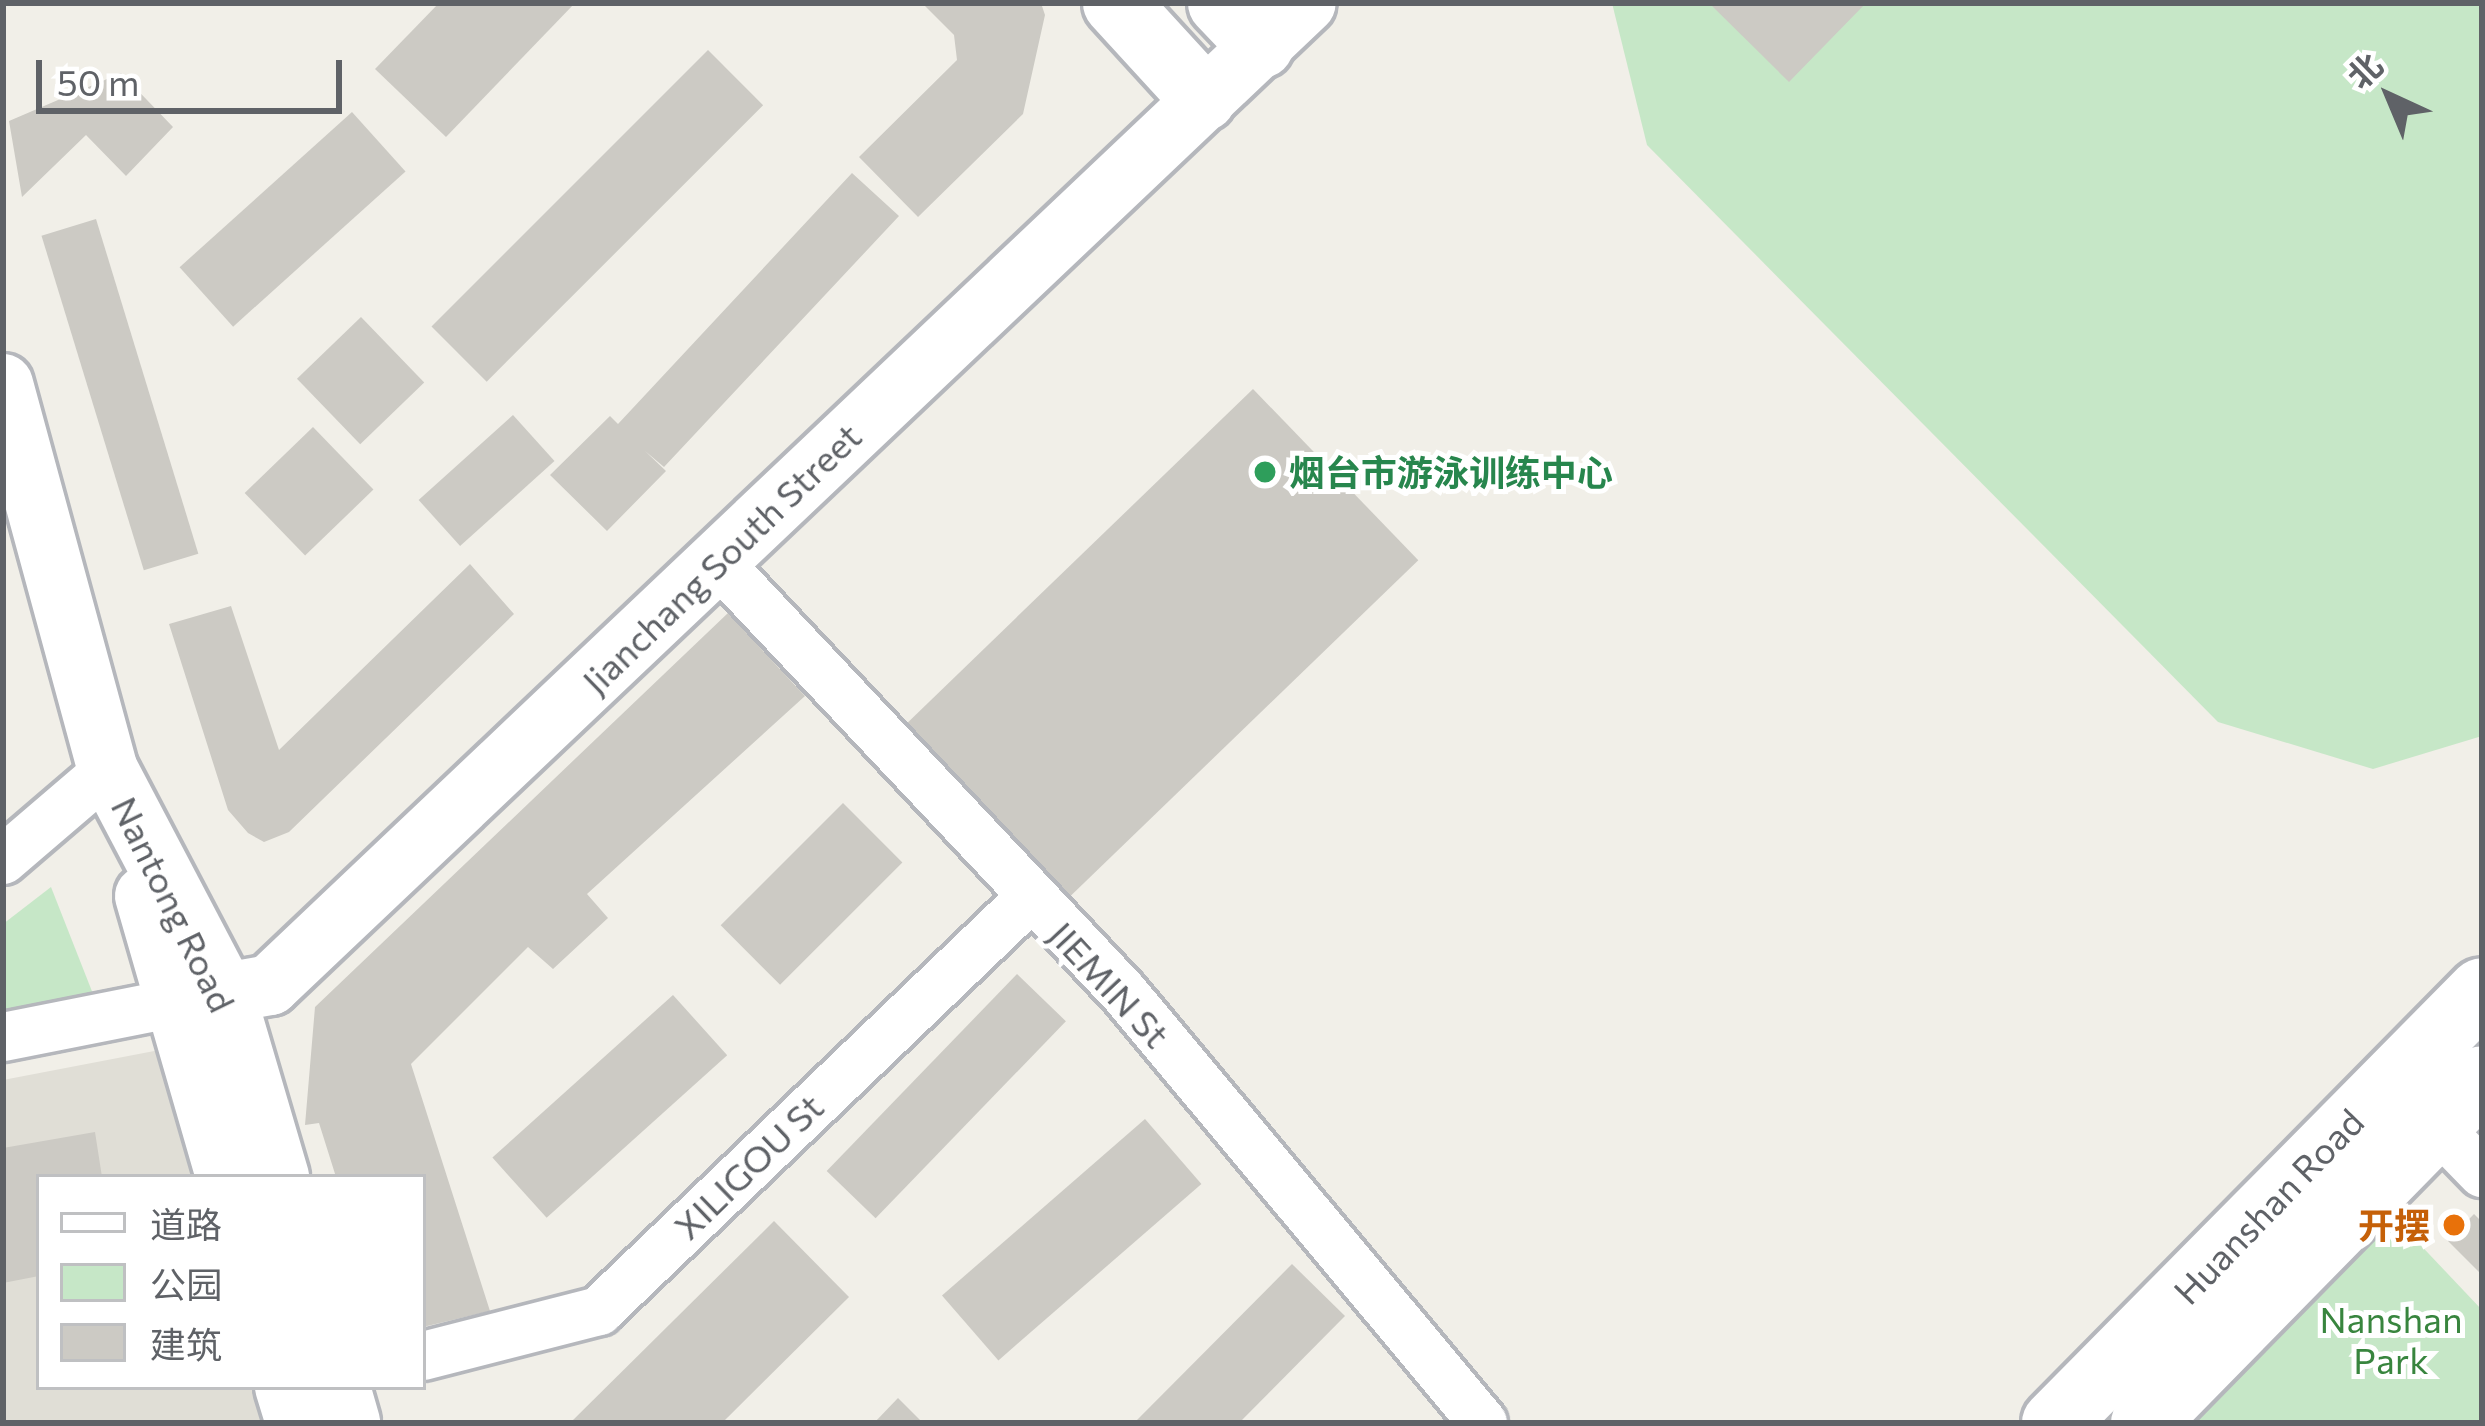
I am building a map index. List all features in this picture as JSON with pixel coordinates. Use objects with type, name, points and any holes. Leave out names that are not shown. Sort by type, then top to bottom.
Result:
[{"type":"main road","points":[[1116,3],[1203,98]]},
{"type":"main road","name":"Huanshan Road","points":[[2144,1423],[2414,1102],[2482,991]]},
{"type":"main road","name":"Huanshan Road","points":[[2056,1423],[2414,1102],[2482,1079]]},
{"type":"street","name":"Jianchang South Street","points":[[201,998],[270,985],[1203,98],[1263,17]]},
{"type":"street","name":"Nantong Road","points":[[3,384],[108,770],[278,1174]]},
{"type":"street","name":"JIEMIN St","points":[[718,562],[1124,993],[1483,1423]]},
{"type":"street","points":[[3,860],[108,770]]},
{"type":"street","name":"XILIGOU St","points":[[426,1355],[599,1312],[1030,898]]},
{"type":"street","name":"Nantong Road","points":[[201,998],[226,1174]]},
{"type":"street","points":[[3,1037],[201,998]]},
{"type":"street","points":[[2414,1102],[2482,1173]]},
{"type":"street","points":[[287,1390],[296,1423]]},
{"type":"street","points":[[341,1390],[350,1423]]},
{"type":"shaded area","points":[[196,1043],[226,1174],[36,1174],[36,1390],[277,1390],[285,1423],[3,1423],[3,1080]]},
{"type":"green space","points":[[1612,3],[2482,3],[2482,736],[2373,769],[2218,722],[1647,145]]},
{"type":"green space","points":[[51,887],[95,999],[3,1015],[3,924]]},
{"type":"green space","name":"Nanshan Park","points":[[2394,1217],[2482,1310],[2482,1423],[2191,1423]]},
{"type":"building","points":[[439,3],[575,3],[446,137],[375,69]]},
{"type":"building","points":[[922,3],[1041,3],[1045,15],[1023,114],[918,217],[859,157],[957,60],[954,35]]},
{"type":"building","points":[[1709,3],[1866,3],[1789,82]]},
{"type":"building","points":[[708,50],[763,105],[487,382],[432,326]]},
{"type":"building","points":[[121,73],[173,127],[126,176],[86,135],[22,197],[9,121]]},
{"type":"building","points":[[352,112],[406,171],[233,327],[180,267]]},
{"type":"building","points":[[852,173],[899,216],[664,467],[645,451],[666,471],[607,531],[550,475],[610,416],[618,424]]},
{"type":"building","points":[[96,219],[198,554],[144,570],[41,236]]},
{"type":"building","points":[[361,317],[424,382],[360,444],[297,379]]},
{"type":"building","points":[[1253,389],[1418,560],[1066,901],[901,729]]},
{"type":"building","points":[[513,415],[554,461],[460,546],[419,500]]},
{"type":"building","points":[[313,427],[373,490],[305,556],[245,493]]},
{"type":"building","points":[[470,564],[514,614],[289,832],[264,842],[248,833],[228,810],[169,624],[231,606],[279,750]]},
{"type":"building","points":[[728,613],[805,696],[587,894],[608,918],[553,969],[528,947],[411,1064],[490,1311],[426,1326],[426,1174],[335,1174],[319,1123],[305,1125],[315,1007]]},
{"type":"building","points":[[843,803],[902,862],[780,985],[721,925]]},
{"type":"building","points":[[1017,974],[1066,1021],[876,1218],[827,1171]]},
{"type":"building","points":[[673,995],[727,1055],[547,1218],[492,1158]]},
{"type":"building","points":[[1145,1119],[1201,1184],[998,1360],[942,1295]]},
{"type":"building","points":[[95,1132],[102,1174],[36,1174],[36,1277],[3,1283],[3,1148]]},
{"type":"building","points":[[2474,1214],[2482,1222],[2482,1275],[2448,1241]]},
{"type":"building","points":[[774,1221],[849,1297],[722,1423],[570,1423]]},
{"type":"building","points":[[1292,1264],[1345,1316],[1239,1423],[1134,1423]]},
{"type":"building","points":[[898,1398],[923,1423],[874,1423]]},
{"type":"place","name":"烟台市游泳训练中心","points":[[1265,472]]},
{"type":"place","name":"开摆","points":[[2454,1225]]}]
